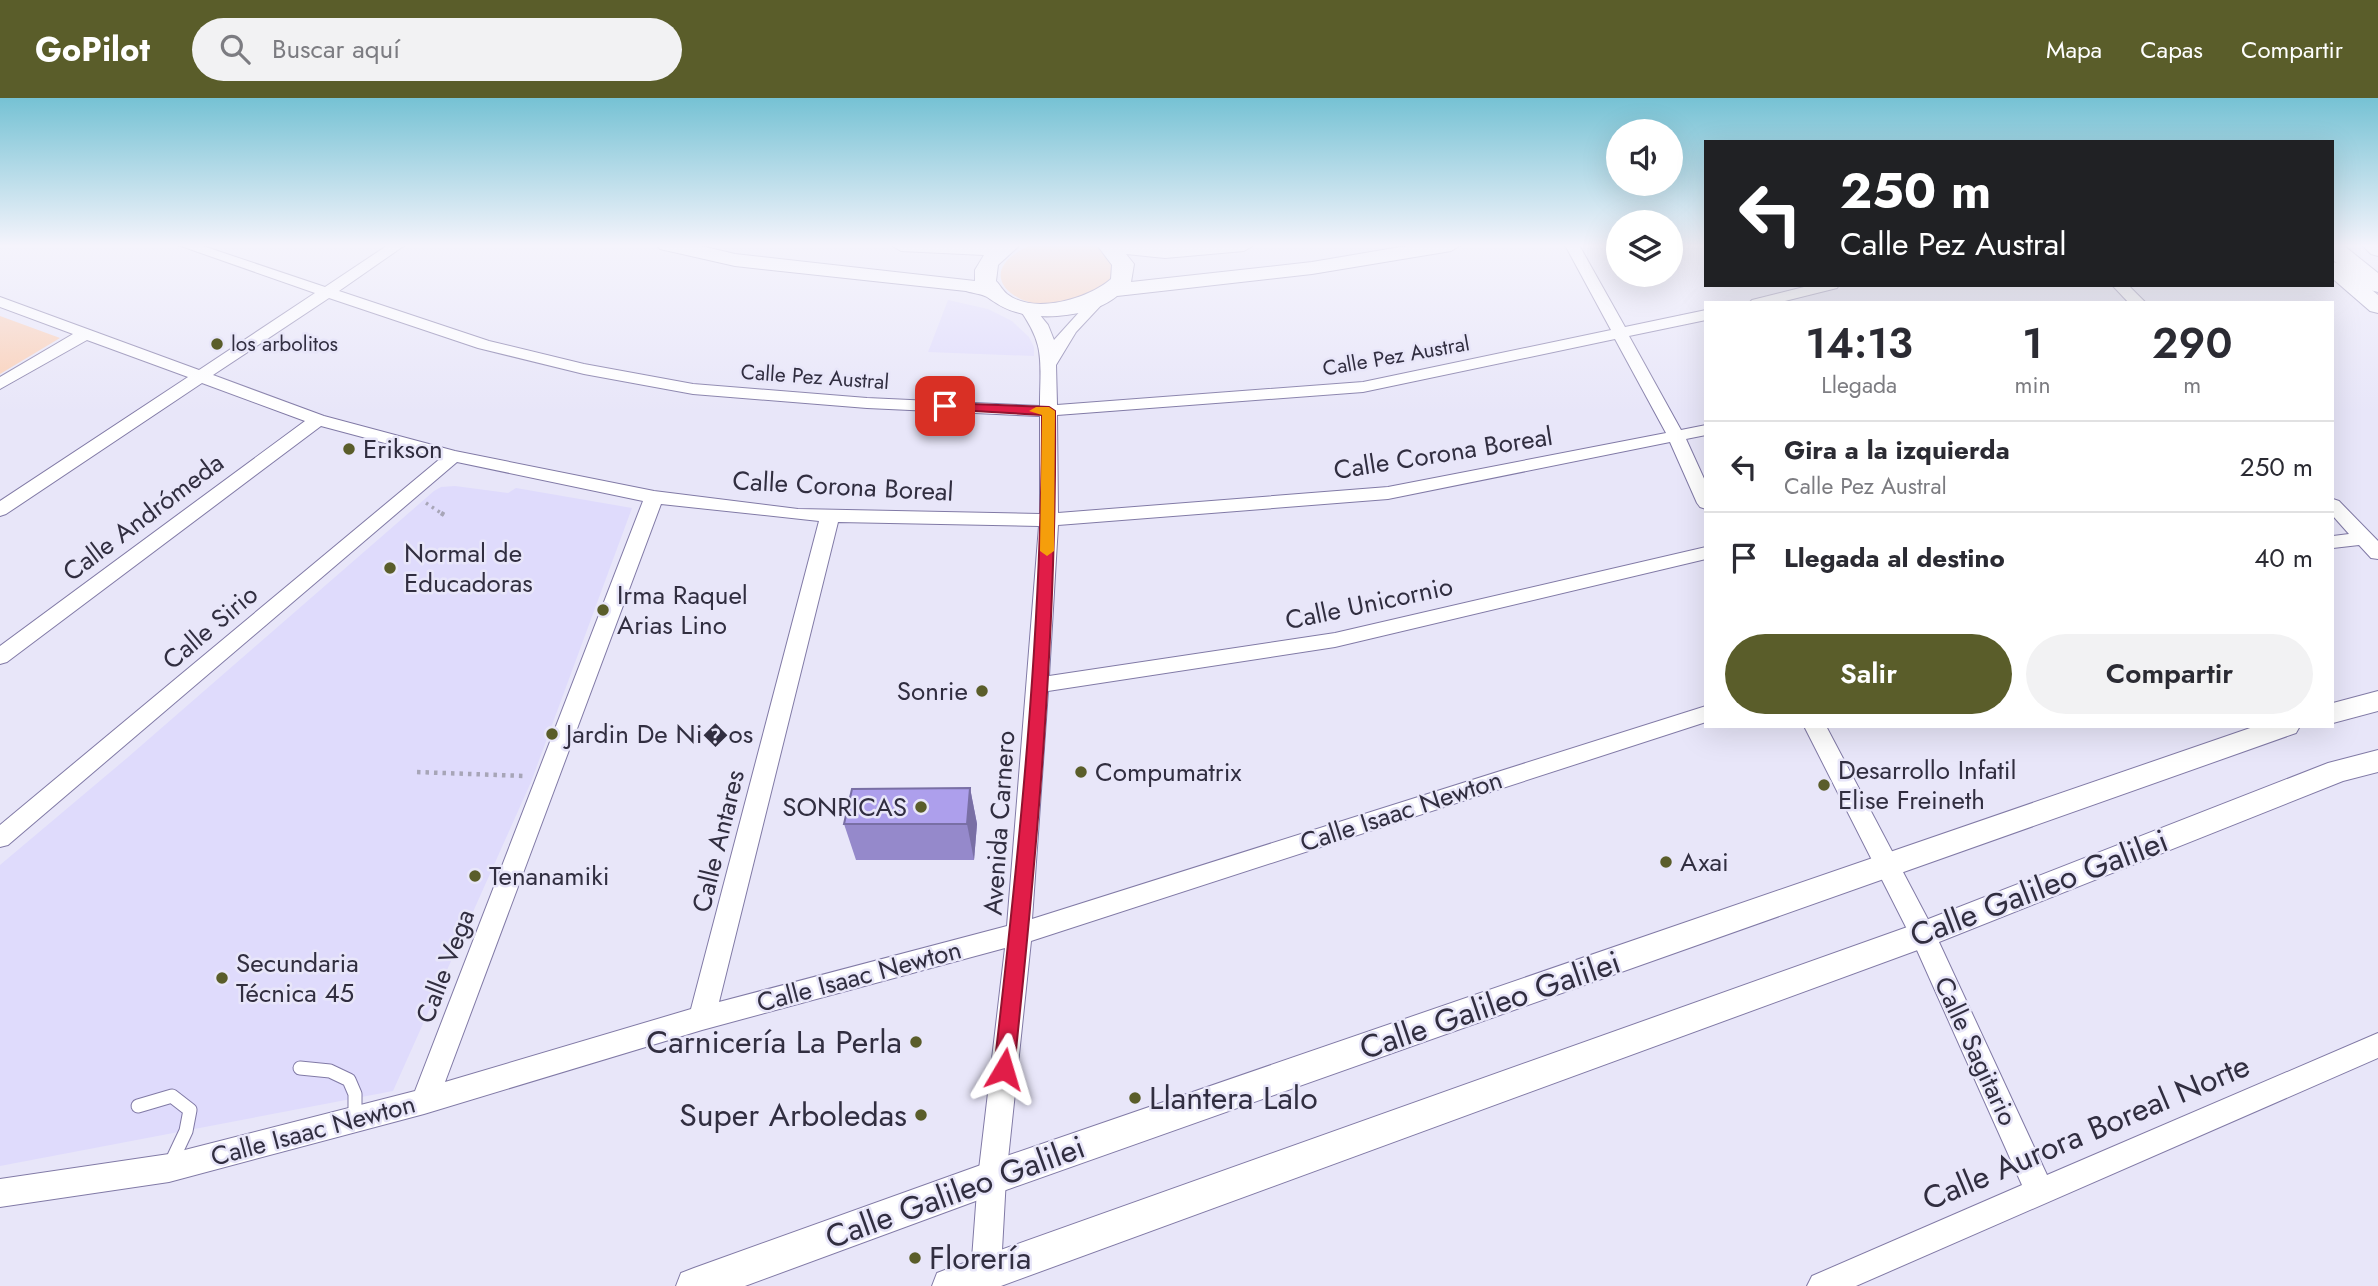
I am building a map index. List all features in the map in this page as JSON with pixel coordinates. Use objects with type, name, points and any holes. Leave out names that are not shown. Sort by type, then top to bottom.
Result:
[{"type":"main road","points":[[1005,300],[1026,307],[1063,309],[1091,300]]},
{"type":"street","points":[[0,510],[315,300]]},
{"type":"street","name":"Calle Pez Austral","points":[[353,300],[484,345],[584,369],[693,389],[867,402],[1049,411],[1363,387],[1704,315]]},
{"type":"street","name":"Avenida Carnero","points":[[1049,364],[1060,341],[1076,319],[1100,300]]},
{"type":"street","points":[[1602,300],[1676,438],[1704,499]]},
{"type":"street","name":"Calle Corona Boreal","points":[[0,302],[318,420],[454,456],[654,498],[798,515],[1049,520],[1388,494],[1704,431]]},
{"type":"street","name":"Avenida Carnero","points":[[985,1280],[992,1178],[1019,934],[1049,520],[1048,344],[1040,325],[1026,307]]},
{"type":"street","points":[[0,384],[85,334]]},
{"type":"street","name":"Calle Andrómeda","points":[[0,657],[318,420]]},
{"type":"street","name":"Calle Sirio","points":[[0,838],[454,456]]},
{"type":"street","name":"Calle Vega","points":[[424,1101],[654,498]]},
{"type":"street","points":[[2334,506],[2378,553]]},
{"type":"street","name":"Calle Antares","points":[[702,1018],[830,516]]},
{"type":"street","points":[[2334,542],[2362,538]]},
{"type":"street","name":"Calle Unicornio","points":[[1038,685],[1335,640],[1704,553]]},
{"type":"street","points":[[2334,713],[2378,701]]},
{"type":"street","name":"Calle Isaac Newton","points":[[0,1193],[169,1168],[424,1101],[702,1018],[1019,934],[1704,714]]},
{"type":"street","name":"Calle Sagitario","points":[[1816,728],[1923,935],[2039,1189]]},
{"type":"street","name":"Calle Galileo Galilei","points":[[694,1286],[992,1178],[2281,728]]},
{"type":"street","name":"Calle Galileo Galilei","points":[[950,1286],[985,1280],[1923,935],[2338,771],[2378,761]]},
{"type":"street","name":"Calle Aurora Boreal Norte","points":[[1822,1286],[2039,1189],[2378,1045]]},
{"type":"lane","points":[[300,1068],[317,1068],[346,1077],[353,1086],[355,1120]]},
{"type":"lane","points":[[138,1107],[172,1096],[190,1110],[186,1131],[169,1168]]},
{"type":"path","points":[[417,772],[547,777]]},
{"type":"shaded area","points":[[948,300],[988,309],[1012,321],[1029,337],[1034,347],[1034,356],[928,352]]},
{"type":"shaded area","points":[[1024,300],[1073,300],[1056,305]]},
{"type":"shaded area","points":[[0,316],[60,338],[0,374]]},
{"type":"shaded area","name":"Secundaria Técnica 45","points":[[455,486],[508,493],[516,488],[632,508],[531,782],[393,1091],[0,1166],[0,865],[434,491],[441,487]]},
{"type":"building","name":"SONRICAS","points":[[970,788],[967,824],[844,824],[852,789]]},
{"type":"slow traffic","points":[[1036,411],[1049,411],[1047,551]]},
{"type":"place","name":"los arbolitos","points":[[217,344]]},
{"type":"place","name":"Erikson","points":[[349,449]]},
{"type":"place","name":"Normal de Educadoras","points":[[390,568]]},
{"type":"place","name":"Irma Raquel Arias Lino","points":[[603,610]]},
{"type":"place","name":"Sonrie","points":[[982,691]]},
{"type":"place","name":"Jardin De Ni�os","points":[[552,734]]},
{"type":"place","name":"Compumatrix","points":[[1081,772]]},
{"type":"place","name":"Desarrollo Infatil Elise Freineth","points":[[1824,785]]},
{"type":"place","name":"SONRICAS","points":[[921,807]]},
{"type":"place","name":"Axai","points":[[1666,862]]},
{"type":"place","name":"Tenanamiki","points":[[475,876]]},
{"type":"place","name":"Secundaria Técnica 45","points":[[222,978]]},
{"type":"place","name":"Carnicería La Perla","points":[[916,1042]]},
{"type":"place","name":"Llantera Lalo","points":[[1135,1098]]},
{"type":"place","name":"Super Arboledas","points":[[921,1115]]},
{"type":"place","name":"Florería","points":[[915,1258]]},
{"type":"route","points":[[945,406],[1049,411],[1049,520],[1038,685],[1019,934],[1004,1069]]}]
